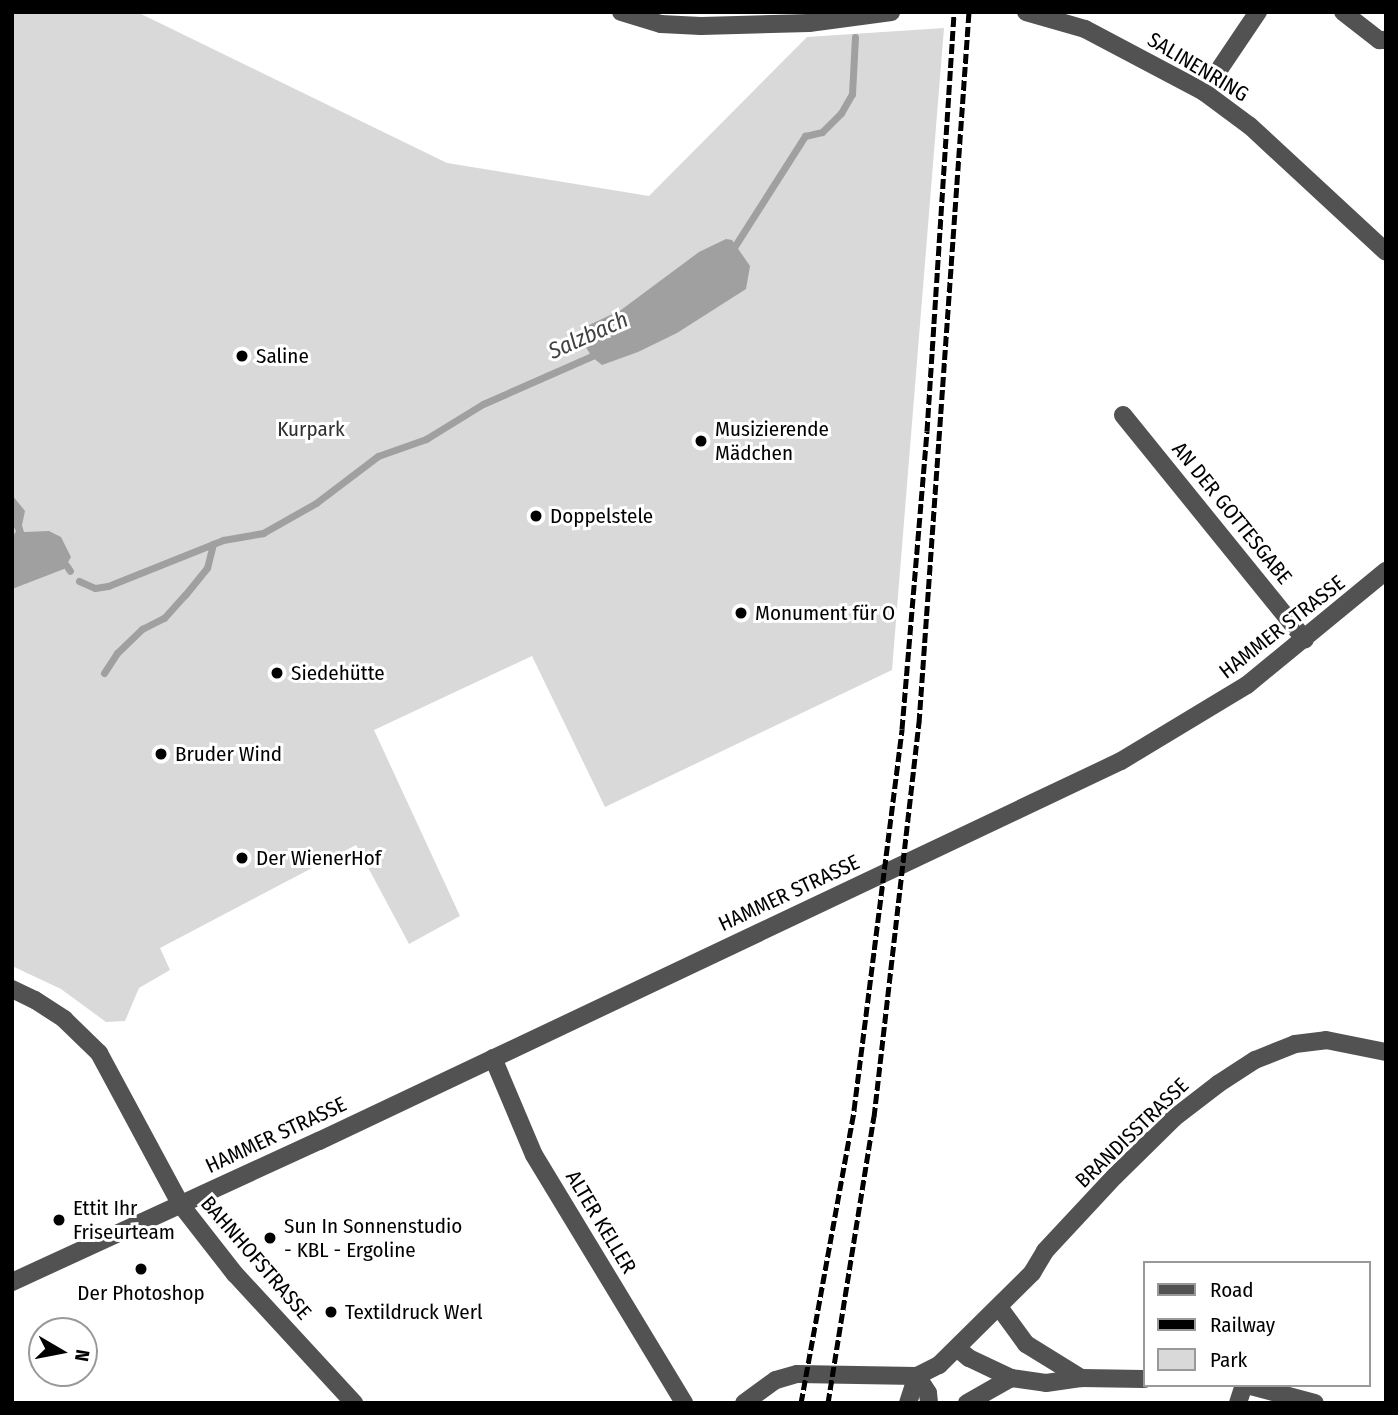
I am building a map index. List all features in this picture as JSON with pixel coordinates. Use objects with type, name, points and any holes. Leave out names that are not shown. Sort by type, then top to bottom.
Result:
[{"type":"street","points":[[621,12],[661,23],[729,26],[809,23],[891,12]]},
{"type":"street","name":"SALINENRING","points":[[1026,12],[1085,29],[1204,92],[1250,126],[1386,252]]},
{"type":"street","points":[[1204,92],[1258,12]]},
{"type":"street","points":[[1343,12],[1379,40],[1386,40]]},
{"type":"street","name":"AN DER GOTTESGABE","points":[[1123,415],[1305,640]]},
{"type":"street","name":"HAMMER STRASSE","points":[[12,1282],[181,1205],[1121,761],[1247,685],[1386,571]]},
{"type":"street","name":"BAHNHOFSTRASSE","points":[[12,989],[64,1019],[99,1053],[181,1205],[235,1274],[354,1403]]},
{"type":"street","name":"BRANDISSTRASSE","points":[[917,1376],[939,1365],[957,1348],[999,1307],[1115,1176],[1174,1118],[1218,1084],[1255,1060],[1295,1044],[1326,1040],[1386,1052]]},
{"type":"street","name":"ALTER KELLER","points":[[493,1058],[534,1155],[684,1403]]},
{"type":"street","points":[[999,1307],[1026,1344],[1081,1378]]},
{"type":"street","points":[[957,1348],[969,1358],[1011,1378],[1046,1383],[1081,1378],[1142,1379]]},
{"type":"street","points":[[744,1403],[776,1380],[797,1374],[917,1376]]},
{"type":"street","points":[[908,1403],[917,1376]]},
{"type":"street","points":[[917,1376],[928,1393],[929,1403]]},
{"type":"street","points":[[967,1403],[1011,1378]]},
{"type":"street","points":[[1253,1387],[1315,1403]]},
{"type":"green space","name":"Kurpark","points":[[12,12],[137,12],[447,163],[649,196],[807,37],[944,28],[892,670],[605,807],[532,656],[374,730],[460,916],[409,944],[356,845],[160,948],[170,970],[139,988],[125,1021],[106,1022],[61,989],[12,966]]},
{"type":"water","points":[[726,239],[732,240],[750,266],[746,289],[677,333],[638,352],[602,365],[592,357],[584,344],[583,334],[587,326],[621,310],[699,252]]},
{"type":"water","points":[[12,495],[25,511],[22,525],[24,532],[49,531],[61,537],[71,557],[64,569],[12,589],[12,539],[16,531],[12,524]]},
{"type":"waterway","name":"Salzbach","points":[[731,252],[805,136],[822,132],[841,113],[852,94],[855,37]]},
{"type":"waterway","name":"Salzbach","points":[[79,581],[95,588],[108,586],[223,540],[263,533],[316,503],[378,456],[426,439],[483,404],[601,352]]},
{"type":"waterway","name":"Salzbach","points":[[104,673],[117,653],[142,629],[164,618],[185,595],[207,568],[213,544]]},
{"type":"waterway","name":"Salzbach","points":[[66,565],[70,571]]},
{"type":"railway","points":[[801,1403],[854,1110],[902,729],[927,431],[954,12]]},
{"type":"railway","points":[[828,1403],[874,1117],[919,723],[969,12]]},
{"type":"place","name":"Saline","points":[[242,356]]},
{"type":"place","name":"Musizierende Mädchen","points":[[701,441]]},
{"type":"place","name":"Doppelstele","points":[[536,516]]},
{"type":"place","name":"Monument für O","points":[[741,613]]},
{"type":"place","name":"Siedehütte","points":[[277,673]]},
{"type":"place","name":"Bruder Wind","points":[[161,754]]},
{"type":"place","name":"Der WienerHof","points":[[242,858]]},
{"type":"place","name":"Ettit Ihr Friseurteam","points":[[59,1220]]},
{"type":"place","name":"Sun In Sonnenstudio - KBL - Ergoline","points":[[270,1238]]},
{"type":"place","name":"Der Photoshop","points":[[141,1269]]},
{"type":"place","name":"Textildruck Werl","points":[[331,1312]]}]
